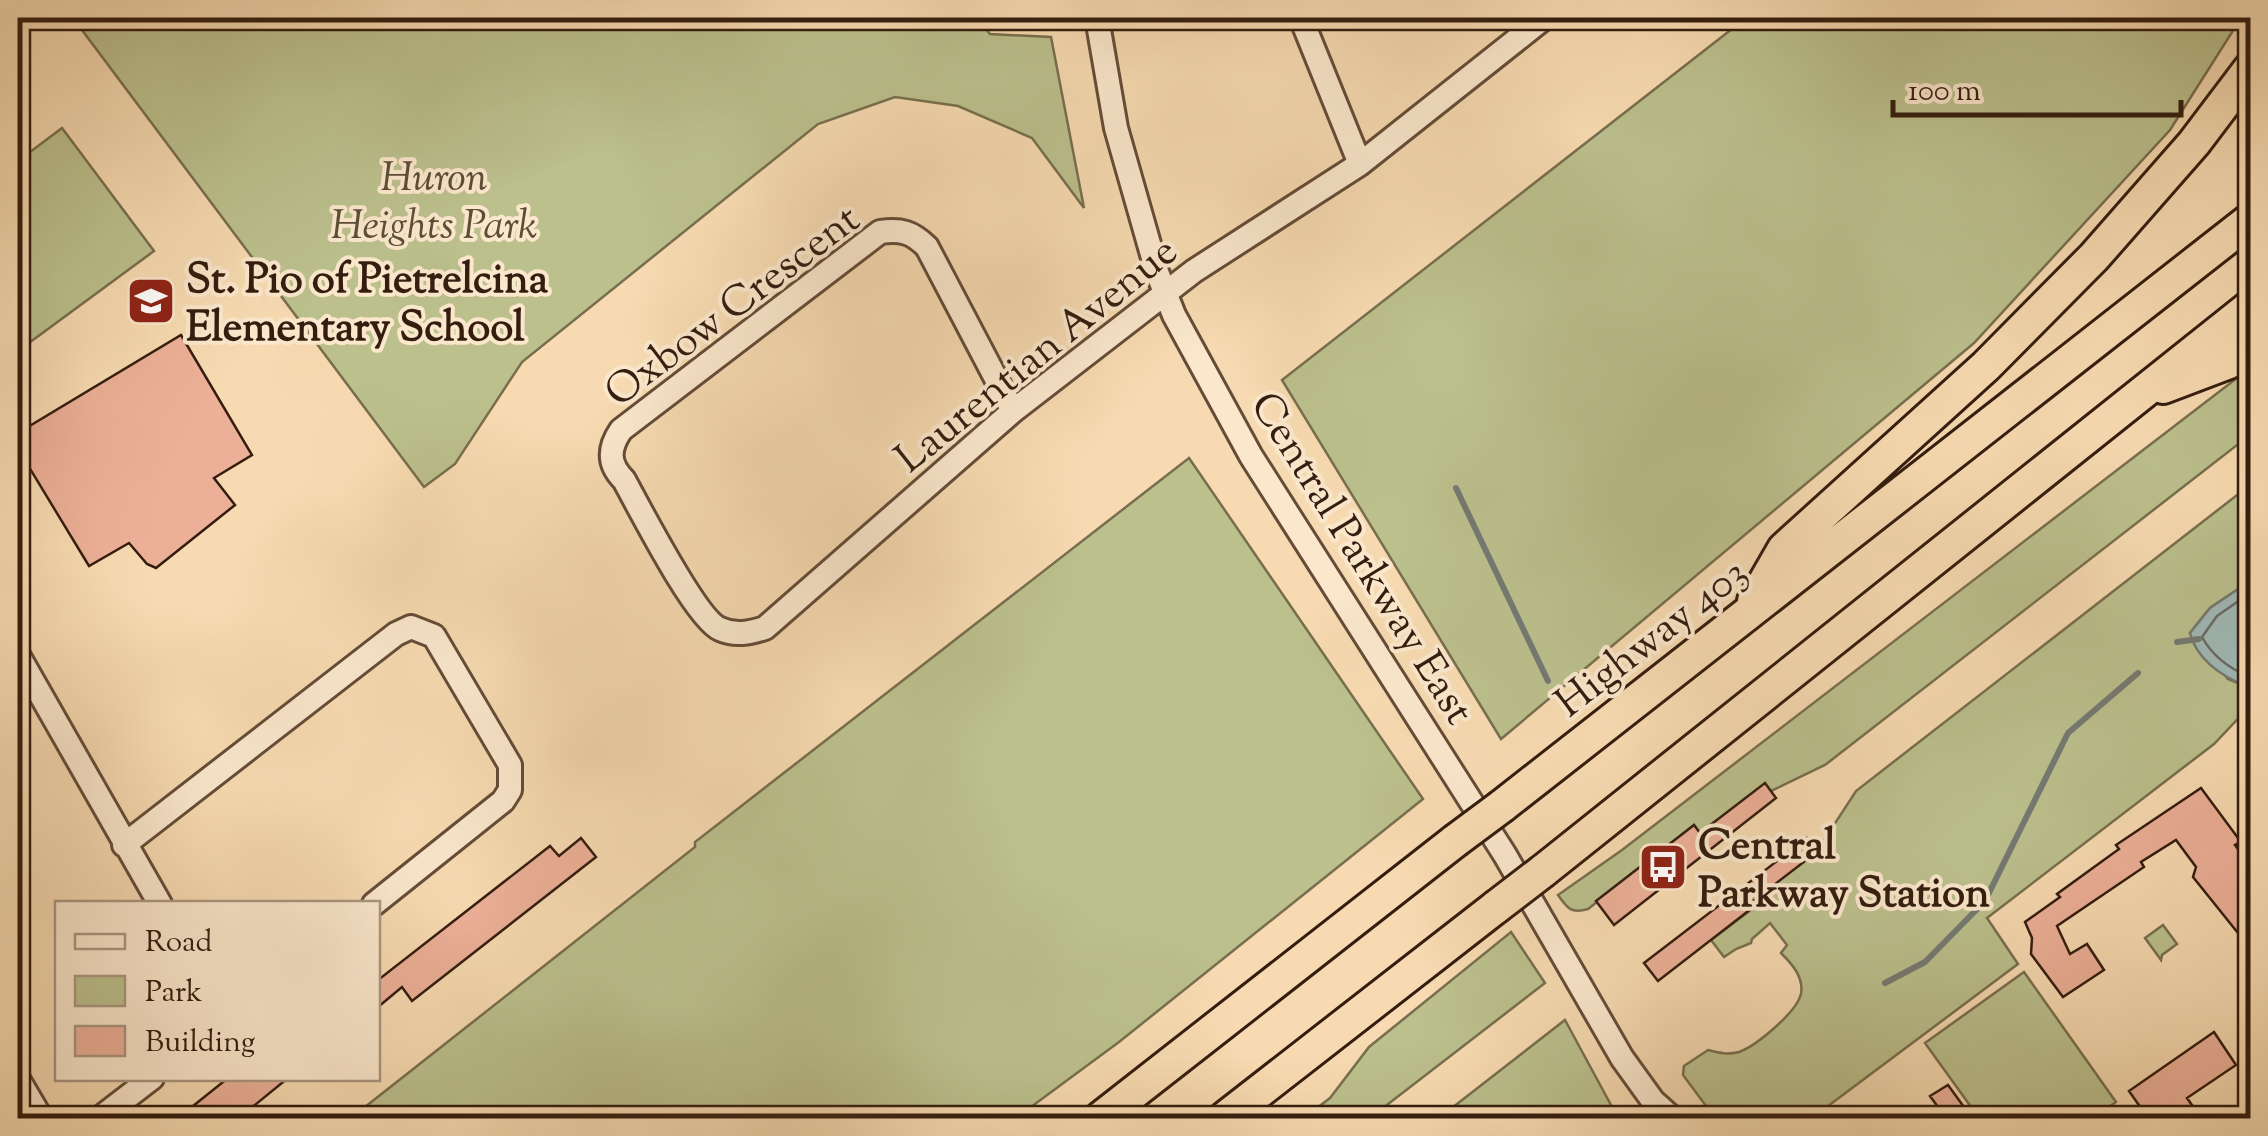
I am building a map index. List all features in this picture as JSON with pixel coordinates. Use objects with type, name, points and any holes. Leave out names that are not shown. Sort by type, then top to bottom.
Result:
[{"type":"highway","points":[[1745,616],[1784,549],[1986,366],[2062,291],[2194,143],[2250,69]]},
{"type":"highway","name":"Highway 403","points":[[1101,1118],[2250,220]]},
{"type":"highway","points":[[1225,1118],[1542,871],[2250,306]]},
{"type":"highway","points":[[2131,400],[2229,362],[2250,348]]},
{"type":"street","name":"Central Parkway East","points":[[1097,18],[1116,128],[1174,314],[1251,456],[1506,856],[1622,1058],[1655,1110],[1672,1118]]},
{"type":"street","points":[[1301,18],[1360,164]]},
{"type":"street","name":"Laurentian Avenue","points":[[624,480],[706,621],[731,633],[765,628],[1014,411],[1194,272],[1360,164],[1544,18]]},
{"type":"street","name":"Oxbow Crescent","points":[[624,480],[615,471],[610,456],[620,430],[880,232],[898,229],[916,236],[927,246],[1014,411]]},
{"type":"street","points":[[124,845],[396,634],[411,628],[434,636],[510,764],[512,778],[503,801],[378,901]]},
{"type":"street","points":[[18,655],[158,901]]},
{"type":"street","points":[[18,1079],[40,1118]]},
{"type":"street","points":[[100,1118],[148,1081]]},
{"type":"green space","name":"Huron Heights Park","points":[[73,18],[978,18],[990,34],[1051,37],[1084,208],[1032,138],[958,106],[895,97],[818,124],[522,362],[455,464],[424,487]]},
{"type":"green space","points":[[1746,18],[2241,18],[2170,130],[1974,343],[1501,739],[1282,380]]},
{"type":"green space","points":[[62,128],[154,251],[18,351],[18,161]]},
{"type":"green space","points":[[2250,368],[2250,435],[1825,765],[1700,833],[1694,825],[1588,909],[1573,910],[1564,903],[1558,895]]},
{"type":"green space","points":[[1189,458],[1423,799],[1119,1042],[1016,1118],[351,1118],[695,847],[695,842]]},
{"type":"green space","points":[[2250,485],[2250,581],[2210,608],[2190,633],[2228,679],[2250,688],[2250,706],[2214,744],[1987,918],[2018,964],[1812,1118],[1715,1118],[1683,1075],[1684,1066],[1708,1050],[1735,1053],[1755,1043],[1792,1010],[1801,994],[1801,982],[1781,953],[1787,945],[1770,923],[1751,943],[1724,957],[1711,940],[1817,851],[1856,791]]},
{"type":"green space","points":[[2163,925],[2177,944],[2161,960],[2145,938]]},
{"type":"green space","points":[[1511,932],[1545,983],[1370,1118],[1304,1118],[1330,1098],[1369,1047]]},
{"type":"green space","points":[[2024,972],[2116,1102],[2093,1118],[1979,1118],[1925,1043]]},
{"type":"green space","points":[[1565,1020],[1618,1118],[1439,1118]]},
{"type":"water","points":[[2250,581],[2250,688],[2213,667],[2199,652],[2190,633],[2210,608]]},
{"type":"building","points":[[181,335],[252,455],[214,478],[235,505],[156,568],[147,564],[129,543],[89,566],[18,449],[18,433]]},
{"type":"building","name":"Central Parkway Station","points":[[1765,783],[1776,798],[1614,925],[1596,901],[1694,825],[1700,833]]},
{"type":"building","points":[[2201,788],[2241,842],[2235,845],[2250,866],[2250,948],[2193,877],[2196,867],[2176,840],[2141,862],[2144,867],[2057,926],[2070,954],[2087,944],[2104,970],[2063,997],[2031,954],[2032,938],[2025,922],[2119,849],[2116,845]]},
{"type":"building","points":[[581,838],[596,857],[412,1001],[402,987],[380,1005],[380,978],[550,846],[559,856]]},
{"type":"building","name":"Central Parkway Station","points":[[1807,838],[1818,851],[1658,981],[1644,963]]},
{"type":"building","points":[[2214,1032],[2236,1065],[2187,1098],[2201,1118],[2148,1118],[2129,1091]]},
{"type":"building","points":[[224,1081],[284,1081],[239,1118],[178,1118]]},
{"type":"building","points":[[1948,1085],[1972,1118],[1946,1118],[1930,1096]]},
{"type":"waterway","points":[[1456,488],[1548,681]]},
{"type":"waterway","points":[[2177,642],[2199,639]]},
{"type":"waterway","points":[[1885,983],[1925,962],[1985,901],[2068,733],[2138,673]]},
{"type":"place","name":"St. Pio of Pietrelcina Elementary School","points":[[151,301]]},
{"type":"place","name":"Central Parkway Station","points":[[1663,867]]}]
